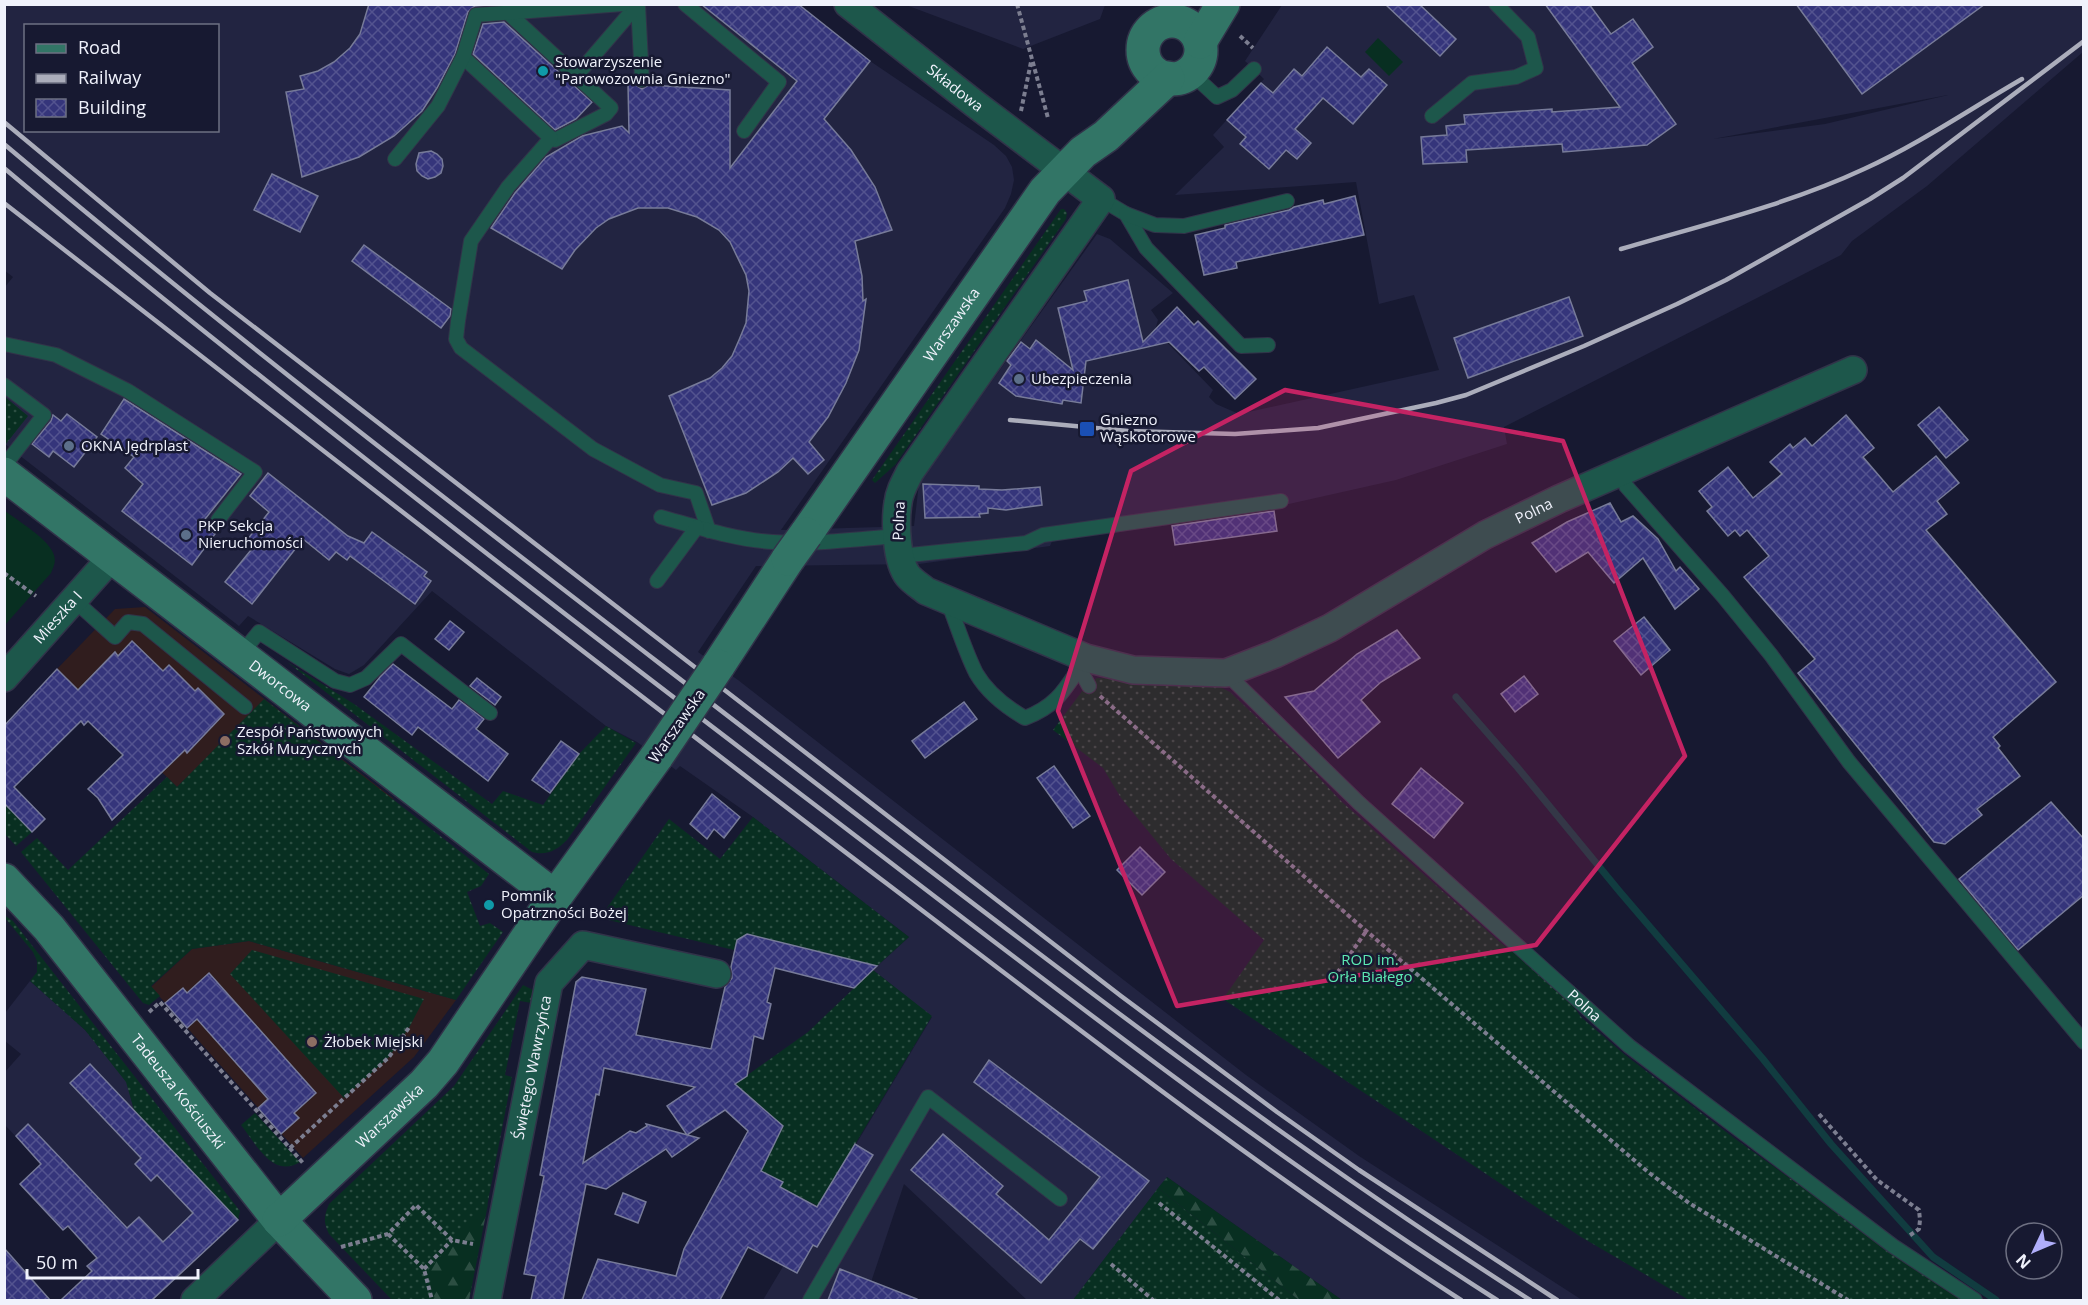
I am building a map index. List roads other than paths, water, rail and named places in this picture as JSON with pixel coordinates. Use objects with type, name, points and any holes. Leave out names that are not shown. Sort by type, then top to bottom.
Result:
[{"type":"street","name":"Składowa","points":[[848,4],[975,104],[1065,170]]},
{"type":"street","name":"Warszawska","points":[[195,1300],[424,1084],[443,1062],[555,897],[657,756],[797,547],[1046,191],[1065,170],[1121,121],[1175,35],[1224,4]]},
{"type":"street","points":[[1065,170],[1101,198]]},
{"type":"street","name":"Polna","points":[[1101,198],[910,472],[902,486],[898,503],[899,546],[906,574],[914,582],[926,591],[1082,663],[1133,670],[1226,673],[1275,654],[1330,628],[1485,535],[1621,472],[1853,370]]},
{"type":"street","name":"Dworcowa","points":[[4,474],[555,897]]},
{"type":"street","name":"Mieszka I","points":[[4,678],[112,557]]},
{"type":"street","name":"Tadeusza Kościuszki","points":[[4,880],[49,928],[279,1220],[355,1300]]},
{"type":"street","name":"Świętego Wawrzyńca","points":[[487,1300],[549,983],[583,945],[717,974]]},
{"type":"lane","points":[[395,159],[438,106],[463,57],[476,15],[624,4]]},
{"type":"lane","points":[[577,75],[638,4]]},
{"type":"lane","points":[[638,4],[642,80]]},
{"type":"lane","points":[[685,4],[779,82],[744,131]]},
{"type":"lane","points":[[1432,116],[1472,83],[1516,77],[1536,68],[1528,38],[1496,4]]},
{"type":"lane","points":[[463,57],[555,140],[606,114],[611,108],[507,12]]},
{"type":"lane","points":[[1175,35],[1217,97],[1232,90],[1254,69]]},
{"type":"lane","points":[[551,138],[508,187],[471,241],[464,273],[456,339],[460,348],[593,448],[660,485],[696,493],[703,529]]},
{"type":"lane","points":[[1101,198],[1126,214],[1155,225],[1184,226],[1287,201]]},
{"type":"lane","points":[[1126,214],[1146,248],[1241,346],[1268,345]]},
{"type":"lane","points":[[4,344],[56,355],[128,391],[255,472],[218,520]]},
{"type":"lane","points":[[4,385],[44,415],[4,466]]},
{"type":"lane","points":[[1621,472],[1626,486],[1771,656],[1849,762],[2084,1042]]},
{"type":"lane","points":[[661,517],[703,529],[772,542],[899,546],[1026,543],[1043,535],[1281,501]]},
{"type":"lane","points":[[657,581],[703,529]]},
{"type":"lane","points":[[74,600],[115,637],[128,622],[143,624],[245,707]]},
{"type":"lane","points":[[947,600],[977,674],[997,698],[1011,710],[1025,717],[1042,711],[1054,701],[1082,663]]},
{"type":"lane","points":[[240,655],[259,632],[335,681],[350,685],[366,678],[401,644],[490,713]]},
{"type":"lane","points":[[1082,663],[1089,686]]},
{"type":"lane","name":"Polna","points":[[1226,673],[1359,802],[1629,1046],[1893,1246],[1975,1300]]},
{"type":"lane","points":[[810,1300],[928,1096],[1060,1199]]},
{"type":"waterway","points":[[1456,697],[1763,1059],[1831,1144],[1933,1257],[1996,1300]]},
{"type":"railway","points":[[1010,420],[1128,431],[1235,434],[1318,428],[1466,395],[1677,304],[1726,280],[1870,199],[1903,178],[2084,41]]},
{"type":"railway","points":[[1621,249],[1744,214],[1835,182],[1905,149],[2022,79]]},
{"type":"railway","points":[[4,122],[210,293],[1121,996],[1359,1170],[1557,1300]]},
{"type":"railway","points":[[4,144],[192,299],[382,450],[1048,961],[1334,1169],[1431,1236],[1530,1300]]},
{"type":"railway","points":[[4,168],[194,323],[440,517],[1069,998],[1323,1184],[1497,1300]]},
{"type":"railway","points":[[4,203],[668,717],[1101,1046],[1315,1201],[1461,1300]]},
{"type":"place","name":"Stowarzyszenie \"Parowozownia Gniezno\"","points":[[543,71]]},
{"type":"place","name":"Ubezpieczenia","points":[[1019,379]]},
{"type":"place","name":"Gniezno Wąskotorowe","points":[[1087,429]]},
{"type":"place","name":"OKNA Jędrplast","points":[[69,446]]},
{"type":"place","name":"PKP Sekcja Nieruchomości","points":[[186,535]]},
{"type":"place","name":"Zespół Państwowych Szkół Muzycznych","points":[[225,741]]},
{"type":"place","name":"Pomnik Opatrzności Bożej","points":[[489,905]]},
{"type":"place","name":"Żłobek Miejski","points":[[312,1042]]},
{"type":"park label","name":"ROD im. Orła Białego","points":[[1370,968]]}]
